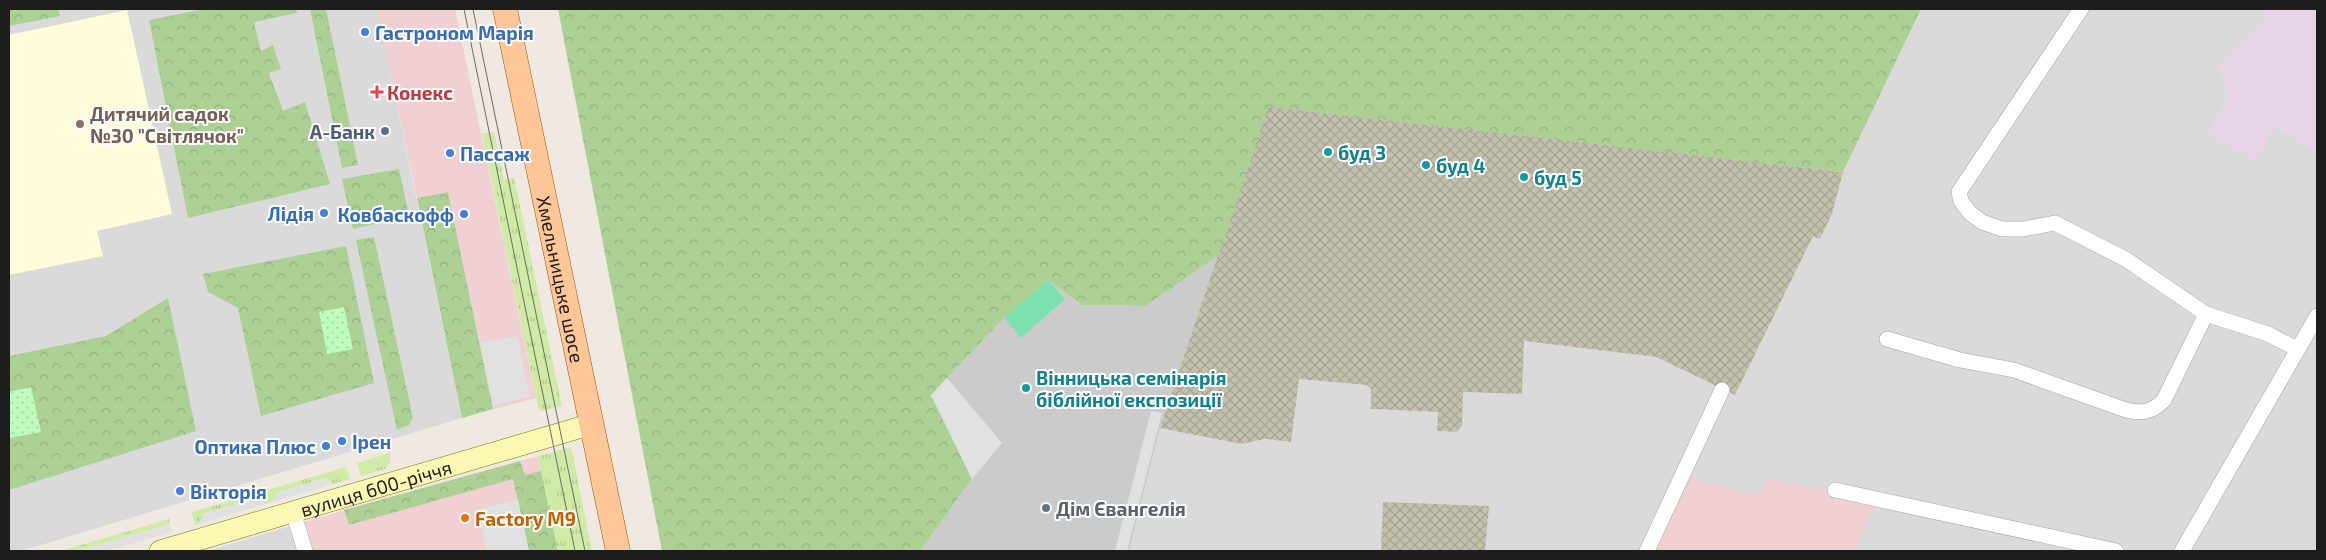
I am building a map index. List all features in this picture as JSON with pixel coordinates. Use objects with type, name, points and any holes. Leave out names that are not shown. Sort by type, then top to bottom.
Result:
[{"type":"main road","name":"Хмельницьке шосе","points":[[505,9],[618,551]]},
{"type":"main road","name":"вулиця 600-річчя","points":[[160,551],[592,424]]},
{"type":"street","points":[[2080,9],[1959,192],[1961,201],[1970,214],[1982,222],[2002,229],[2022,229],[2055,223],[2078,233],[2127,260],[2206,314],[2268,334],[2297,349]]},
{"type":"street","points":[[1888,339],[1960,360],[2014,370],[2126,410],[2141,413],[2154,410],[2164,400],[2206,314]]},
{"type":"street","points":[[2182,551],[2317,316]]},
{"type":"street","points":[[1647,551],[1722,390]]},
{"type":"street","points":[[1835,490],[2116,551]]},
{"type":"street","points":[[293,512],[305,551]]},
{"type":"shaded area","points":[[9,9],[377,9],[462,418],[21,551],[9,551]]},
{"type":"shaded area","points":[[377,9],[455,9],[536,398],[493,409],[448,192],[417,198]]},
{"type":"shaded area","points":[[1921,9],[2263,9],[2268,16],[2223,59],[2220,65],[2227,100],[2208,134],[2276,126],[2317,152],[2317,551],[1129,551],[1160,428],[1241,444],[1265,439],[1291,442],[1298,379],[1366,385],[1371,389],[1371,409],[1438,412],[1437,431],[1457,432],[1462,426],[1463,392],[1522,394],[1524,341],[1656,357],[1735,395],[1813,235],[1820,239],[1832,214],[1843,172]]},
{"type":"shaded area","points":[[2263,9],[2317,9],[2317,152],[2276,126],[2255,161],[2208,134],[2227,100],[2220,65],[2223,59],[2268,16]]},
{"type":"shaded area","name":"Дитячий садок №30 \"Світлячок\"","points":[[127,10],[172,214],[97,231],[103,256],[9,275],[9,35]]},
{"type":"shaded area","points":[[1268,106],[1843,172],[1832,214],[1820,239],[1813,236],[1735,395],[1656,357],[1524,341],[1522,394],[1463,392],[1462,426],[1457,432],[1437,431],[1438,412],[1371,409],[1371,389],[1366,385],[1299,379],[1291,442],[1265,439],[1241,444],[1160,428]]},
{"type":"shaded area","points":[[1219,255],[1160,428],[1129,551],[920,551],[972,479],[931,395],[1004,318],[1048,280],[1082,305],[1146,306]]},
{"type":"shaded area","points":[[517,336],[530,397],[493,405],[480,343]]},
{"type":"shaded area","points":[[947,378],[1002,443],[972,479],[931,395]]},
{"type":"shaded area","points":[[1151,411],[1162,413],[1127,551],[1115,551]]},
{"type":"shaded area","points":[[538,456],[541,471],[533,487],[547,551],[305,551],[297,524]]},
{"type":"shaded area","points":[[1684,476],[1758,495],[1766,481],[1770,479],[1877,502],[1854,551],[1650,551]]},
{"type":"shaded area","points":[[325,478],[333,484],[272,502],[276,493]]},
{"type":"shaded area","points":[[258,498],[265,504],[199,524],[203,514]]},
{"type":"shaded area","points":[[518,500],[529,551],[487,551],[479,515],[486,507]]},
{"type":"shaded area","points":[[1383,502],[1489,506],[1485,551],[1381,551]]},
{"type":"shaded area","points":[[170,524],[172,532],[107,551],[78,551]]},
{"type":"shaded area","points":[[297,524],[305,551],[208,551]]},
{"type":"green space","points":[[9,9],[58,9],[60,16],[9,26]]},
{"type":"green space","points":[[204,9],[296,9],[297,13],[254,22],[261,51],[273,45],[281,69],[269,73],[283,111],[305,102],[330,184],[188,218],[149,20]]},
{"type":"green space","points":[[310,9],[326,9],[358,165],[342,168]]},
{"type":"green space","points":[[558,9],[1921,9],[1843,172],[1268,107],[1219,255],[1146,306],[1082,305],[1048,280],[1004,318],[931,395],[972,479],[920,551],[662,551]]},
{"type":"green space","points":[[494,132],[504,179],[514,177],[562,406],[539,411],[482,134]]},
{"type":"green space","points":[[399,169],[409,216],[353,229],[342,179]]},
{"type":"green space","points":[[448,192],[493,409],[462,418],[417,198]]},
{"type":"green space","points":[[374,237],[413,418],[409,425],[397,430],[356,240]]},
{"type":"green space","points":[[346,246],[374,383],[261,416],[238,308],[208,292],[203,274]]},
{"type":"green space","points":[[1048,280],[1065,299],[1021,338],[1004,318]]},
{"type":"green space","points":[[168,298],[196,431],[9,490],[9,356],[106,336]]},
{"type":"green space","points":[[344,307],[353,349],[327,354],[319,312]]},
{"type":"green space","points":[[31,387],[41,432],[10,438],[9,392]]},
{"type":"green space","points":[[571,447],[592,551],[558,551],[538,456]]},
{"type":"green space","points":[[390,453],[390,463],[385,469],[361,476],[357,463]]},
{"type":"green space","points":[[520,461],[525,475],[541,471],[558,551],[529,551],[513,479],[349,525],[344,510]]},
{"type":"green space","points":[[346,467],[350,479],[333,484],[325,478],[276,493],[272,502],[265,504],[258,498],[203,514],[199,524],[195,525],[192,512]]},
{"type":"green space","points":[[169,519],[170,524],[78,551],[61,551]]},
{"type":"tram line","points":[[464,9],[575,551]]},
{"type":"tram line","points":[[473,9],[585,551]]},
{"type":"place","name":"Гастроном Марія","points":[[365,32]]},
{"type":"place","name":"Конекс","points":[[377,92]]},
{"type":"place","name":"Дитячий садок №30 \"Світлячок\"","points":[[80,124]]},
{"type":"place","name":"А-Банк","points":[[385,131]]},
{"type":"place","name":"буд 3","points":[[1328,152]]},
{"type":"place","name":"Пассаж","points":[[450,153]]},
{"type":"place","name":"буд 4","points":[[1426,165]]},
{"type":"place","name":"буд 5","points":[[1524,177]]},
{"type":"place","name":"Лідія","points":[[324,213]]},
{"type":"place","name":"Ковбаскофф","points":[[464,214]]},
{"type":"place","name":"Вінницька семінарія біблійної експозиції","points":[[1026,388]]},
{"type":"place","name":"Ірен","points":[[342,441]]},
{"type":"place","name":"Оптика Плюс","points":[[326,446]]},
{"type":"place","name":"Вікторія","points":[[180,491]]},
{"type":"place","name":"Дім Євангелія","points":[[1046,508]]},
{"type":"place","name":"Factory M9","points":[[465,518]]}]
